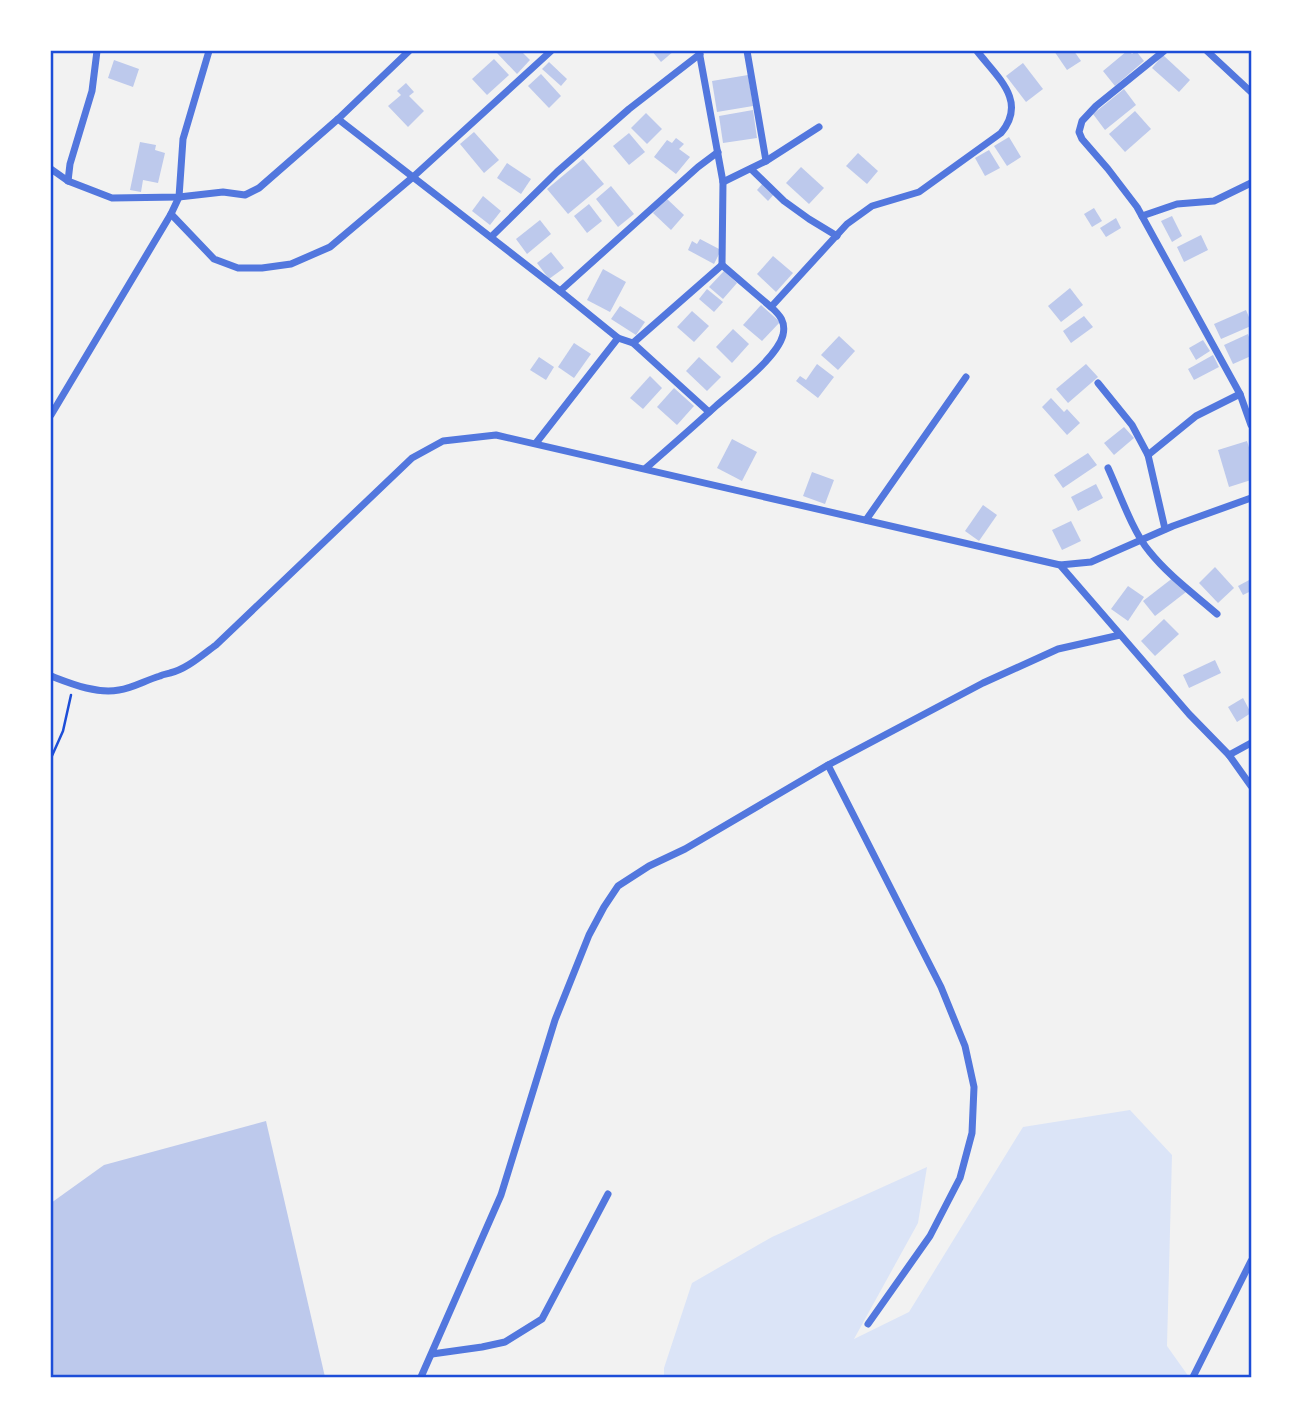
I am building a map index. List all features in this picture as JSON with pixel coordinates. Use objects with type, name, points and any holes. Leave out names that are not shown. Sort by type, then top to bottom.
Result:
[{"type":"street","points":[[68,181],[70,164],[92,91],[97,51]]},
{"type":"street","points":[[51,415],[171,215],[179,197],[183,139],[209,51]]},
{"type":"street","points":[[51,169],[68,181],[112,198],[179,197],[223,192],[245,195],[259,188],[410,51]]},
{"type":"street","points":[[171,215],[214,259],[239,268],[291,264],[330,247],[413,177],[551,51]]},
{"type":"street","points":[[747,51],[766,161]]},
{"type":"street","points":[[771,307],[848,224],[872,206],[919,192],[1001,133],[1008,125],[1012,106],[1008,91],[977,51]]},
{"type":"street","points":[[1164,51],[1096,106],[1079,126],[1079,132],[1138,207],[1240,394],[1251,425]]},
{"type":"street","points":[[1207,51],[1251,92]]},
{"type":"street","points":[[491,237],[557,172],[700,52],[723,182],[722,265],[633,343]]},
{"type":"street","points":[[338,119],[618,338],[633,343],[709,412]]},
{"type":"street","points":[[723,182],[766,161],[820,127]]},
{"type":"street","points":[[560,291],[718,152]]},
{"type":"street","points":[[751,169],[784,201],[837,236]]},
{"type":"street","points":[[1142,216],[1177,204],[1214,201],[1251,183]]},
{"type":"street","points":[[646,468],[758,369],[778,346],[783,335],[783,320],[779,314],[722,265]]},
{"type":"street","points":[[536,443],[618,338]]},
{"type":"street","points":[[866,520],[966,377]]},
{"type":"street","points":[[1098,383],[1132,425],[1148,455],[1166,529]]},
{"type":"street","points":[[1148,455],[1196,415],[1240,394]]},
{"type":"street","points":[[51,676],[96,690],[118,690],[172,673],[192,663],[216,645],[412,458],[443,441],[496,435],[536,443],[1060,565],[1091,562],[1166,529],[1251,498]]},
{"type":"street","points":[[1108,468],[1148,551],[1217,614]]},
{"type":"street","points":[[1060,565],[1189,714],[1229,755],[1251,786]]},
{"type":"street","points":[[421,1377],[501,1195],[555,1020],[589,935],[618,886],[828,765],[983,682],[1058,649],[1120,635]]},
{"type":"street","points":[[1229,755],[1251,743]]},
{"type":"street","points":[[828,765],[941,988],[965,1046],[974,1087],[972,1133],[960,1178],[930,1236],[868,1324]]},
{"type":"street","points":[[432,1354],[505,1342],[542,1319],[608,1194]]},
{"type":"street","points":[[1193,1377],[1251,1261]]},
{"type":"path","points":[[51,758],[64,731],[73,685]]},
{"type":"shaded area","points":[[1130,1110],[1172,1155],[1167,1346],[1189,1377],[664,1377],[664,1368],[692,1283],[772,1237],[927,1167],[918,1223],[854,1339],[909,1312],[1023,1127]]},
{"type":"building","points":[[521,51],[530,60],[517,74],[497,53]]},
{"type":"building","points":[[652,51],[674,51],[661,62]]},
{"type":"building","points":[[1054,51],[1074,51],[1081,61],[1067,70]]},
{"type":"building","points":[[1127,51],[1132,54],[1136,51],[1144,61],[1115,86],[1103,71]]},
{"type":"building","points":[[1163,55],[1190,80],[1179,92],[1152,68]]},
{"type":"building","points":[[494,59],[509,75],[487,95],[472,79]]},
{"type":"building","points":[[114,60],[139,69],[133,87],[108,78]]},
{"type":"building","points":[[549,62],[567,79],[561,86],[542,69]]},
{"type":"building","points":[[1023,63],[1043,89],[1026,102],[1006,76]]},
{"type":"building","points":[[541,74],[561,96],[549,108],[528,86]]},
{"type":"building","points":[[748,75],[753,106],[717,112],[712,81]]},
{"type":"building","points":[[406,83],[414,92],[409,96],[424,111],[408,127],[388,106],[401,95],[397,91]]},
{"type":"building","points":[[1124,89],[1136,105],[1105,130],[1093,114]]},
{"type":"building","points":[[753,110],[757,138],[723,143],[719,116]]},
{"type":"building","points":[[1135,111],[1151,129],[1125,152],[1109,134]]},
{"type":"building","points":[[646,113],[662,129],[647,144],[631,128]]},
{"type":"building","points":[[474,132],[499,160],[484,173],[460,144]]},
{"type":"building","points":[[629,133],[645,152],[629,165],[613,146]]},
{"type":"building","points":[[1009,137],[1021,157],[1007,166],[994,146]]},
{"type":"building","points":[[676,138],[684,144],[679,149],[690,157],[676,174],[654,157],[667,140],[672,143]]},
{"type":"building","points":[[140,142],[156,145],[155,150],[165,153],[158,183],[143,180],[141,192],[130,190]]},
{"type":"building","points":[[989,150],[1000,168],[985,176],[975,158]]},
{"type":"building","points":[[858,153],[878,171],[867,184],[846,166]]},
{"type":"building","points":[[583,159],[604,184],[568,214],[547,189]]},
{"type":"building","points":[[507,163],[531,179],[521,194],[497,178]]},
{"type":"building","points":[[801,167],[824,188],[809,204],[786,183]]},
{"type":"building","points":[[764,182],[775,193],[768,201],[757,190]]},
{"type":"building","points":[[611,186],[634,214],[618,227],[596,199]]},
{"type":"building","points":[[483,196],[501,211],[490,225],[472,211]]},
{"type":"building","points":[[666,198],[684,215],[671,230],[653,213]]},
{"type":"building","points":[[589,204],[602,221],[587,233],[574,216]]},
{"type":"building","points":[[1094,208],[1102,221],[1092,227],[1084,214]]},
{"type":"building","points":[[1172,216],[1182,236],[1172,242],[1161,221]]},
{"type":"building","points":[[1116,218],[1121,228],[1106,237],[1100,228]]},
{"type":"building","points":[[540,220],[551,234],[527,254],[516,239]]},
{"type":"building","points":[[1201,235],[1208,250],[1184,262],[1177,247]]},
{"type":"building","points":[[700,239],[721,250],[714,264],[688,250],[692,241],[697,244]]},
{"type":"building","points":[[551,252],[564,268],[549,279],[537,263]]},
{"type":"building","points":[[773,256],[793,273],[776,292],[757,274]]},
{"type":"building","points":[[603,269],[626,282],[610,312],[587,300]]},
{"type":"building","points":[[724,271],[737,283],[723,299],[709,287]]},
{"type":"building","points":[[1070,288],[1083,305],[1061,322],[1048,306]]},
{"type":"building","points":[[707,289],[723,302],[714,312],[699,299]]},
{"type":"building","points":[[761,305],[780,322],[762,341],[743,325]]},
{"type":"building","points":[[620,306],[645,322],[636,335],[611,319]]},
{"type":"building","points":[[1246,310],[1251,326],[1221,339],[1214,324]]},
{"type":"building","points":[[692,311],[709,326],[694,342],[677,327]]},
{"type":"building","points":[[1084,316],[1093,327],[1071,343],[1063,331]]},
{"type":"building","points":[[733,329],[749,344],[732,363],[716,347]]},
{"type":"building","points":[[1248,334],[1251,356],[1233,364],[1224,345]]},
{"type":"building","points":[[839,336],[855,351],[838,370],[821,355]]},
{"type":"building","points":[[1203,340],[1210,351],[1196,360],[1189,348]]},
{"type":"building","points":[[574,343],[591,354],[574,378],[558,367]]},
{"type":"building","points":[[1213,355],[1219,367],[1194,380],[1188,369]]},
{"type":"building","points":[[539,357],[554,367],[546,380],[530,370]]},
{"type":"building","points":[[699,357],[721,377],[707,391],[686,371]]},
{"type":"building","points":[[817,364],[834,377],[818,398],[796,381],[800,376],[806,380]]},
{"type":"building","points":[[1086,364],[1098,377],[1068,403],[1056,389]]},
{"type":"building","points":[[650,376],[662,388],[643,409],[630,398]]},
{"type":"building","points":[[674,388],[694,406],[677,425],[657,407]]},
{"type":"building","points":[[1051,398],[1064,412],[1067,409],[1080,423],[1067,435],[1042,407]]},
{"type":"building","points":[[1124,427],[1134,438],[1114,455],[1104,443]]},
{"type":"building","points":[[732,439],[757,452],[742,481],[717,468]]},
{"type":"building","points":[[1247,441],[1251,454],[1251,480],[1229,487],[1218,450]]},
{"type":"building","points":[[1088,453],[1097,465],[1063,488],[1054,475]]},
{"type":"building","points":[[812,472],[834,480],[825,504],[803,496]]},
{"type":"building","points":[[1096,484],[1103,498],[1078,511],[1071,497]]},
{"type":"building","points":[[983,505],[997,515],[979,541],[965,531]]},
{"type":"building","points":[[1071,521],[1081,541],[1062,550],[1052,530]]},
{"type":"building","points":[[1215,567],[1234,588],[1218,603],[1199,583]]},
{"type":"building","points":[[1174,577],[1186,592],[1155,616],[1143,601]]},
{"type":"building","points":[[1251,579],[1251,591],[1243,595],[1238,586]]},
{"type":"building","points":[[1128,586],[1144,597],[1128,621],[1111,609]]},
{"type":"building","points":[[1164,619],[1179,634],[1155,656],[1141,641]]},
{"type":"building","points":[[1215,660],[1221,673],[1189,688],[1183,675]]},
{"type":"building","points":[[1243,698],[1251,713],[1237,722],[1228,707]]},
{"type":"building","points":[[266,1121],[325,1377],[51,1377],[51,1203],[104,1165]]}]
